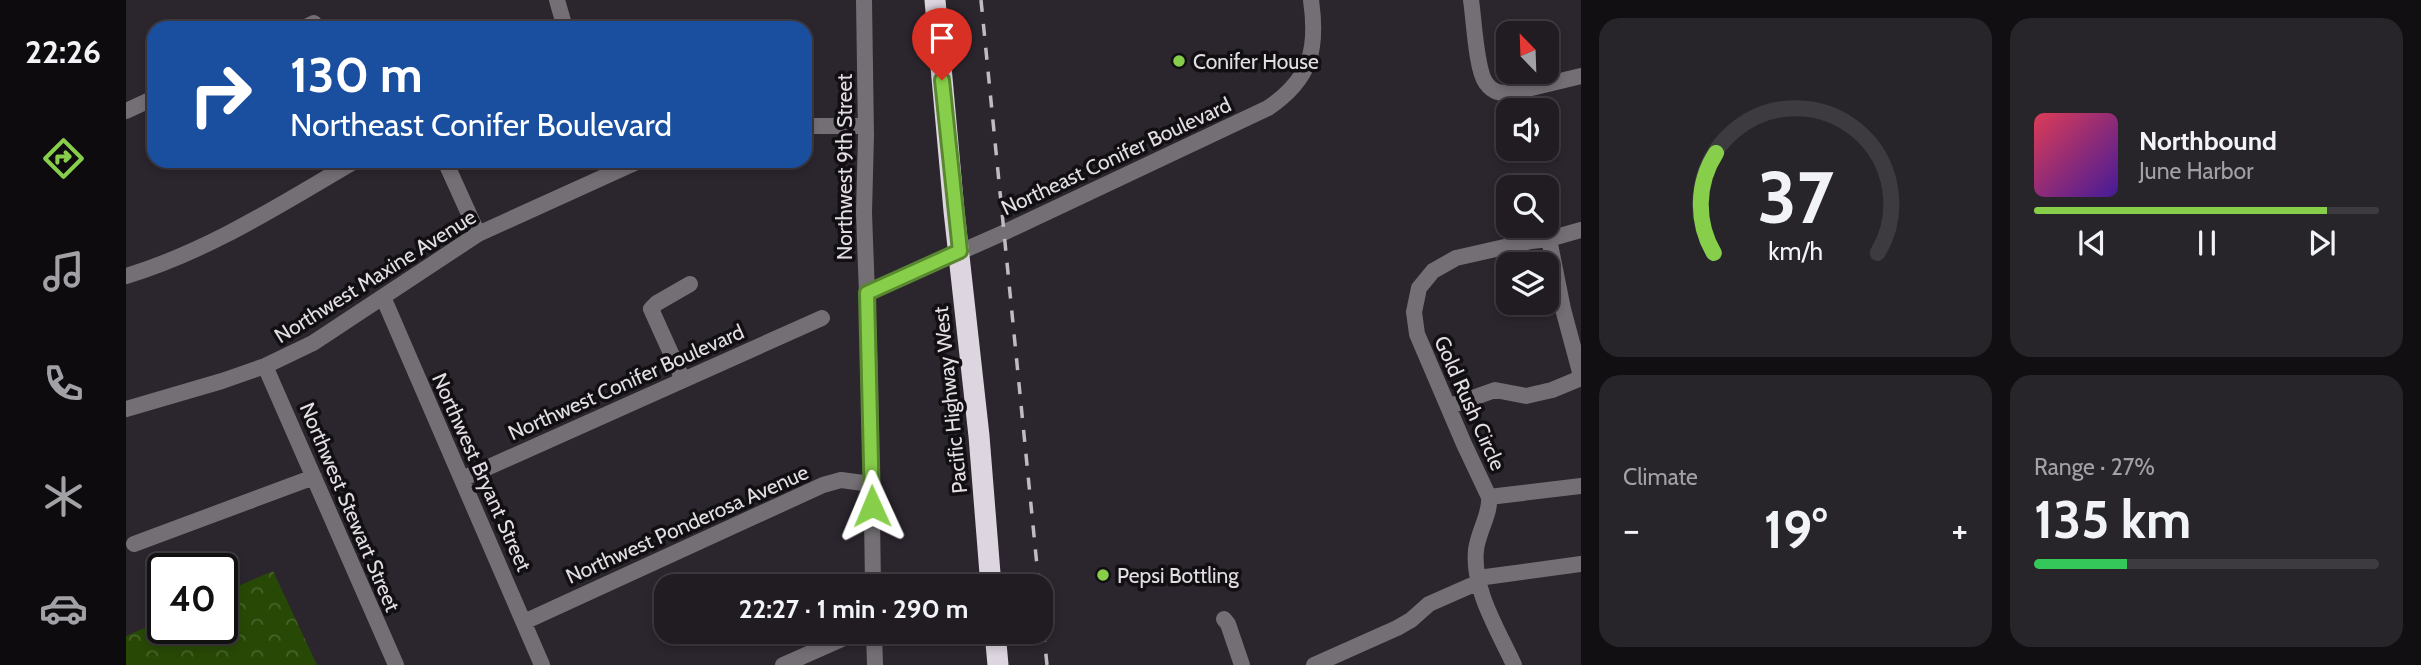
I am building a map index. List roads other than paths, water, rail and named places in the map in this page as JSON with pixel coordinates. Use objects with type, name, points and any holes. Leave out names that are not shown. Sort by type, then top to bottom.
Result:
[{"type":"highway","name":"Pacific Highway West","points":[[934,0],[979,436],[990,574]]},
{"type":"highway","points":[[996,644],[998,665]]},
{"type":"street","points":[[557,0],[563,21]]},
{"type":"street","name":"Northwest 9th Street","points":[[864,0],[864,213],[873,574]]},
{"type":"street","name":"Northeast Conifer Boulevard","points":[[867,293],[1268,108],[1283,98],[1301,77],[1309,61],[1314,38],[1311,0]]},
{"type":"street","points":[[1471,0],[1482,77],[1493,90],[1511,93],[1581,76]]},
{"type":"street","points":[[126,111],[147,101]]},
{"type":"street","points":[[812,126],[866,126]]},
{"type":"street","points":[[126,276],[205,247],[343,168]]},
{"type":"street","points":[[448,168],[478,234]]},
{"type":"street","name":"Northwest Maxine Avenue","points":[[126,409],[265,366],[313,343],[478,234],[609,168]]},
{"type":"street","name":"Gold Rush Circle","points":[[1581,230],[1442,264],[1424,280],[1415,300],[1414,313],[1417,334],[1489,497],[1581,486]]},
{"type":"street","points":[[1447,404],[1453,405],[1495,390],[1526,396],[1552,390],[1581,377],[1563,309],[1549,239]]},
{"type":"street","points":[[683,380],[651,309],[690,284]]},
{"type":"street","name":"Northwest Bryant Street","points":[[383,297],[542,665]]},
{"type":"street","name":"Northwest Conifer Boulevard","points":[[462,479],[822,318]]},
{"type":"street","name":"Northwest Stewart Street","points":[[265,366],[396,665]]},
{"type":"street","points":[[134,544],[314,477]]},
{"type":"street","name":"Northwest Ponderosa Avenue","points":[[524,622],[823,485],[841,480],[871,484]]},
{"type":"street","points":[[1489,497],[1476,551],[1479,580],[1514,665]]},
{"type":"street","points":[[1314,665],[1397,628],[1429,604],[1479,580],[1581,564]]},
{"type":"street","points":[[1224,619],[1242,665]]},
{"type":"street","points":[[783,665],[831,644]]},
{"type":"street","points":[[874,644],[875,665]]},
{"type":"railway","points":[[981,0],[1038,574]]},
{"type":"railway","points":[[1045,644],[1047,665]]},
{"type":"place","name":"Conifer House","points":[[1179,61]]},
{"type":"place","name":"Pepsi Bottling","points":[[1103,575]]}]
